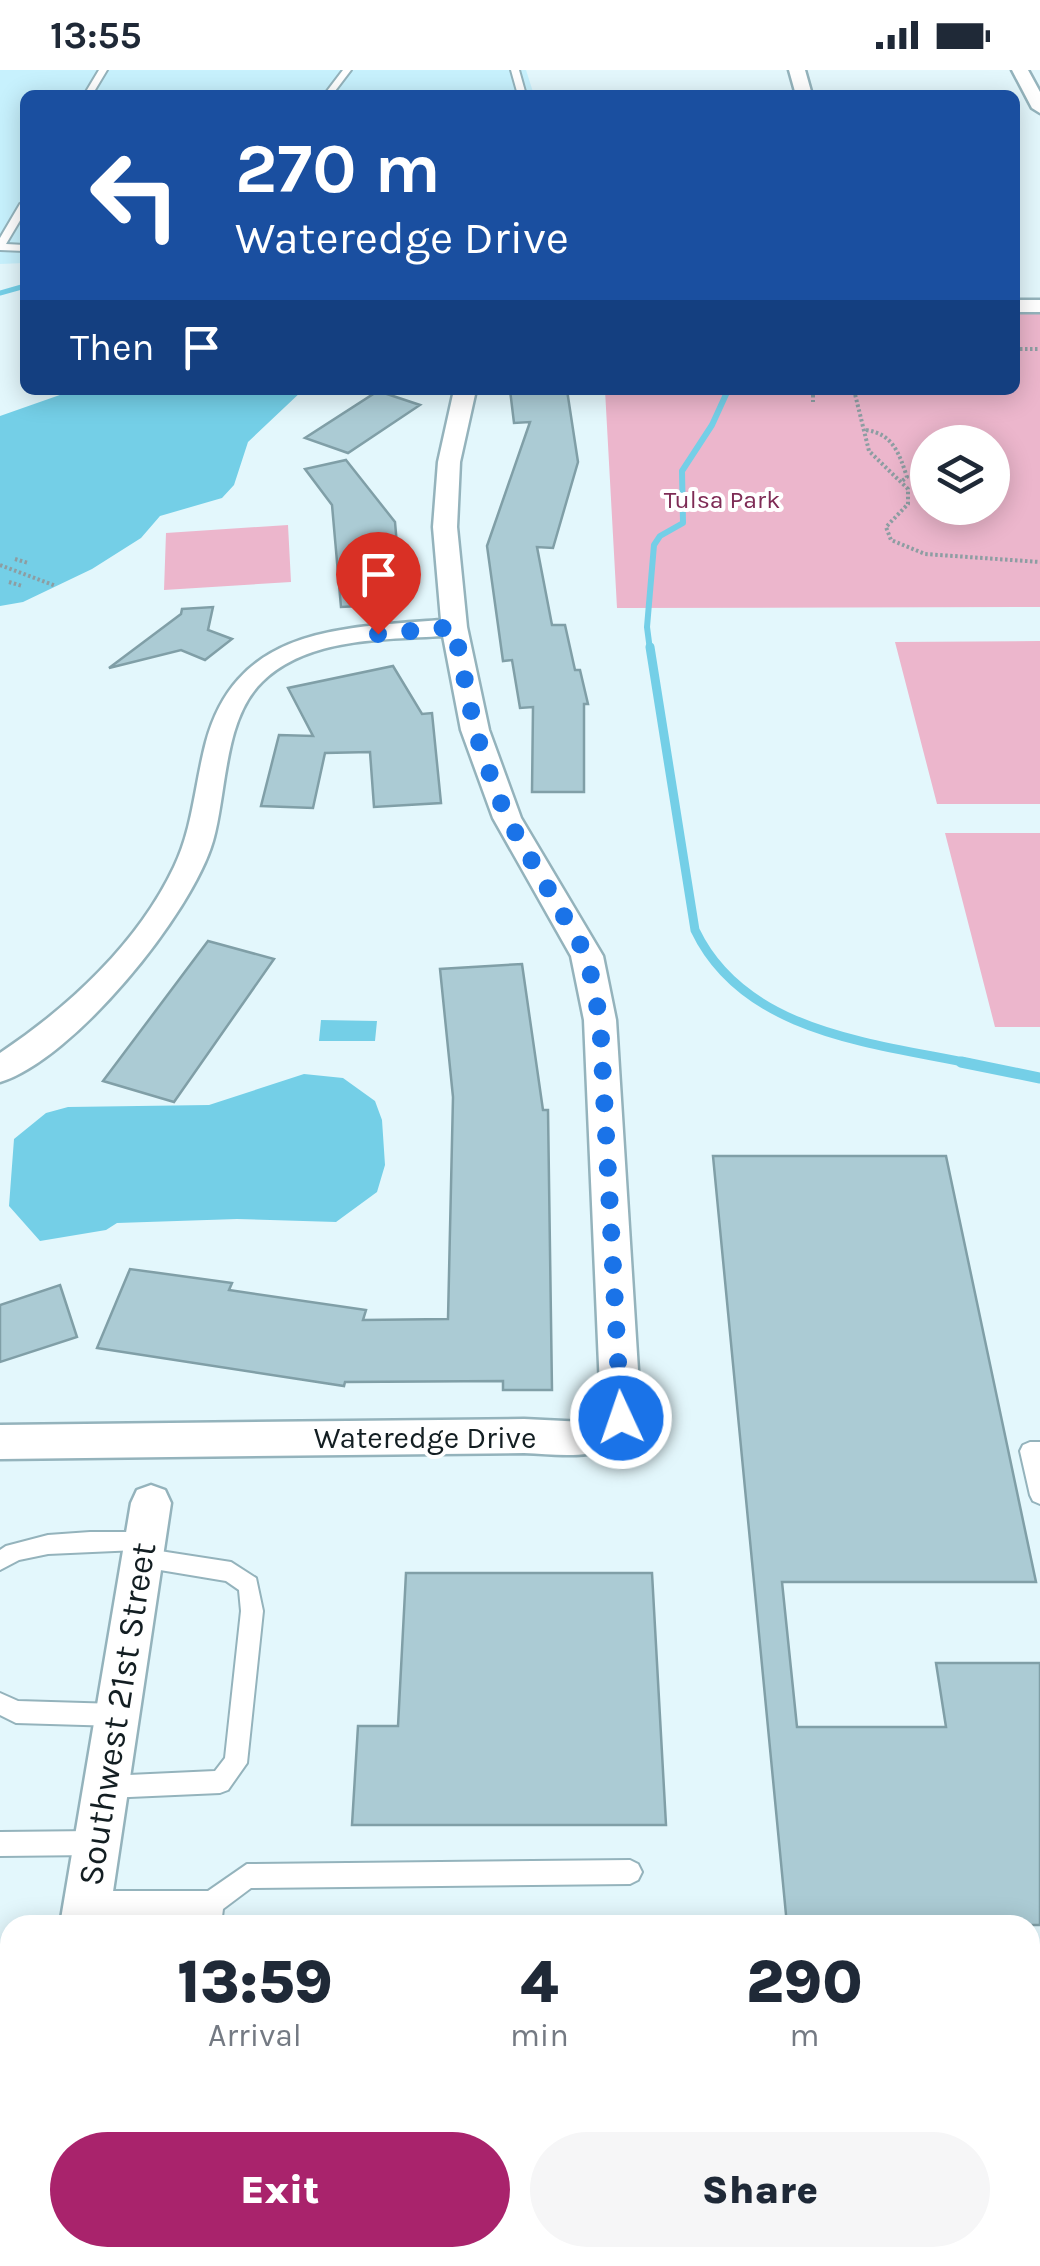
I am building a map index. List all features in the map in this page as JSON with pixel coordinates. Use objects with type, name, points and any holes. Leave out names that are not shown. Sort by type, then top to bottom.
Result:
[{"type":"street","points":[[1020,70],[1039,106]]},
{"type":"street","name":"Wateredge Drive","points":[[0,1442],[524,1436],[592,1439],[621,1418],[600,1020],[587,956],[507,818],[475,730],[454,627],[446,511],[449,462],[464,395]]},
{"type":"street","points":[[0,1070],[61,1027],[116,969],[190,864],[225,730],[237,696],[252,676],[302,647],[321,642],[454,627]]},
{"type":"street","name":"Southwest 21st Street","points":[[86,1914],[146,1534]]},
{"type":"lane","points":[[332,90],[347,70]]},
{"type":"lane","points":[[0,246],[20,218]]},
{"type":"lane","points":[[1040,1451],[1030,1451],[1040,1496]]},
{"type":"lane","points":[[0,1561],[12,1550],[146,1534],[231,1572],[249,1585],[252,1611],[236,1763],[220,1782],[106,1787]]},
{"type":"lane","points":[[0,1704],[16,1712],[118,1715]]},
{"type":"lane","points":[[0,1844],[97,1844]]},
{"type":"lane","points":[[86,1914],[210,1914],[247,1876],[630,1872]]},
{"type":"path","points":[[1023,341],[1026,349]]},
{"type":"path","points":[[1020,349],[1040,349]]},
{"type":"path","points":[[812,402],[813,395]]},
{"type":"path","points":[[856,395],[869,451],[908,489],[908,504],[886,531],[897,544],[925,554],[1040,562]]},
{"type":"path","points":[[866,430],[883,432],[894,442],[907,477],[902,481]]},
{"type":"path","points":[[9,569],[21,561]]},
{"type":"path","points":[[0,566],[56,586]]},
{"type":"path","points":[[15,584],[28,576]]},
{"type":"shaded area","points":[[0,70],[526,70],[532,90],[20,90],[20,263],[0,264]]},
{"type":"green space","name":"Tulsa Park","points":[[1020,312],[1040,312],[1040,607],[617,608],[605,395],[1020,395]]},
{"type":"green space","points":[[288,525],[291,582],[164,590],[166,533]]},
{"type":"green space","points":[[1040,641],[1040,804],[937,804],[895,642]]},
{"type":"green space","points":[[945,833],[1040,833],[1040,1027],[995,1027]]},
{"type":"water","points":[[60,395],[298,395],[248,442],[234,485],[222,498],[160,516],[141,538],[92,569],[23,602],[0,606],[0,416]]},
{"type":"water","points":[[321,1020],[377,1021],[375,1041],[319,1041]]},
{"type":"water","points":[[304,1074],[343,1078],[375,1101],[382,1120],[385,1165],[377,1192],[336,1222],[237,1219],[117,1223],[106,1230],[40,1241],[9,1206],[14,1139],[46,1113],[68,1107],[209,1105]]},
{"type":"building","points":[[372,395],[390,395],[420,405],[348,453],[305,438]]},
{"type":"building","points":[[511,395],[568,395],[578,462],[553,548],[537,547],[552,625],[565,625],[588,704],[584,704],[584,792],[532,792],[533,707],[520,708],[512,660],[503,661],[487,546],[530,422],[514,423]]},
{"type":"building","points":[[346,460],[395,522],[402,604],[341,607],[332,505],[305,469]]},
{"type":"building","points":[[213,607],[208,630],[232,639],[205,660],[181,650],[109,668],[181,614],[182,609]]},
{"type":"building","points":[[393,666],[422,714],[432,713],[441,803],[374,807],[370,752],[325,753],[313,808],[261,806],[279,735],[313,736],[288,688]]},
{"type":"building","points":[[208,941],[274,959],[174,1102],[103,1081]]},
{"type":"building","points":[[522,964],[543,1110],[548,1110],[552,1390],[503,1390],[503,1381],[345,1382],[344,1386],[97,1348],[130,1269],[232,1283],[229,1290],[366,1310],[363,1320],[448,1319],[453,1097],[440,969]]},
{"type":"building","points":[[713,1156],[946,1156],[1036,1582],[782,1582],[797,1727],[946,1727],[936,1663],[1040,1663],[1040,1915],[786,1915]]},
{"type":"building","points":[[60,1285],[77,1337],[0,1362],[0,1305]]},
{"type":"building","points":[[406,1573],[652,1573],[666,1825],[352,1825],[358,1726],[398,1726]]},
{"type":"waterway","points":[[0,293],[20,287]]},
{"type":"waterway","points":[[650,650],[647,627],[654,545],[660,536],[683,523],[682,471],[712,425],[726,395]]},
{"type":"waterway","points":[[650,647],[695,930],[717,964],[745,991],[778,1012],[815,1028],[854,1040],[973,1064]]},
{"type":"waterway","points":[[961,1062],[1040,1078]]},
{"type":"route","points":[[378,634],[454,627],[475,730],[507,818],[587,956],[600,1020],[621,1418]]}]
